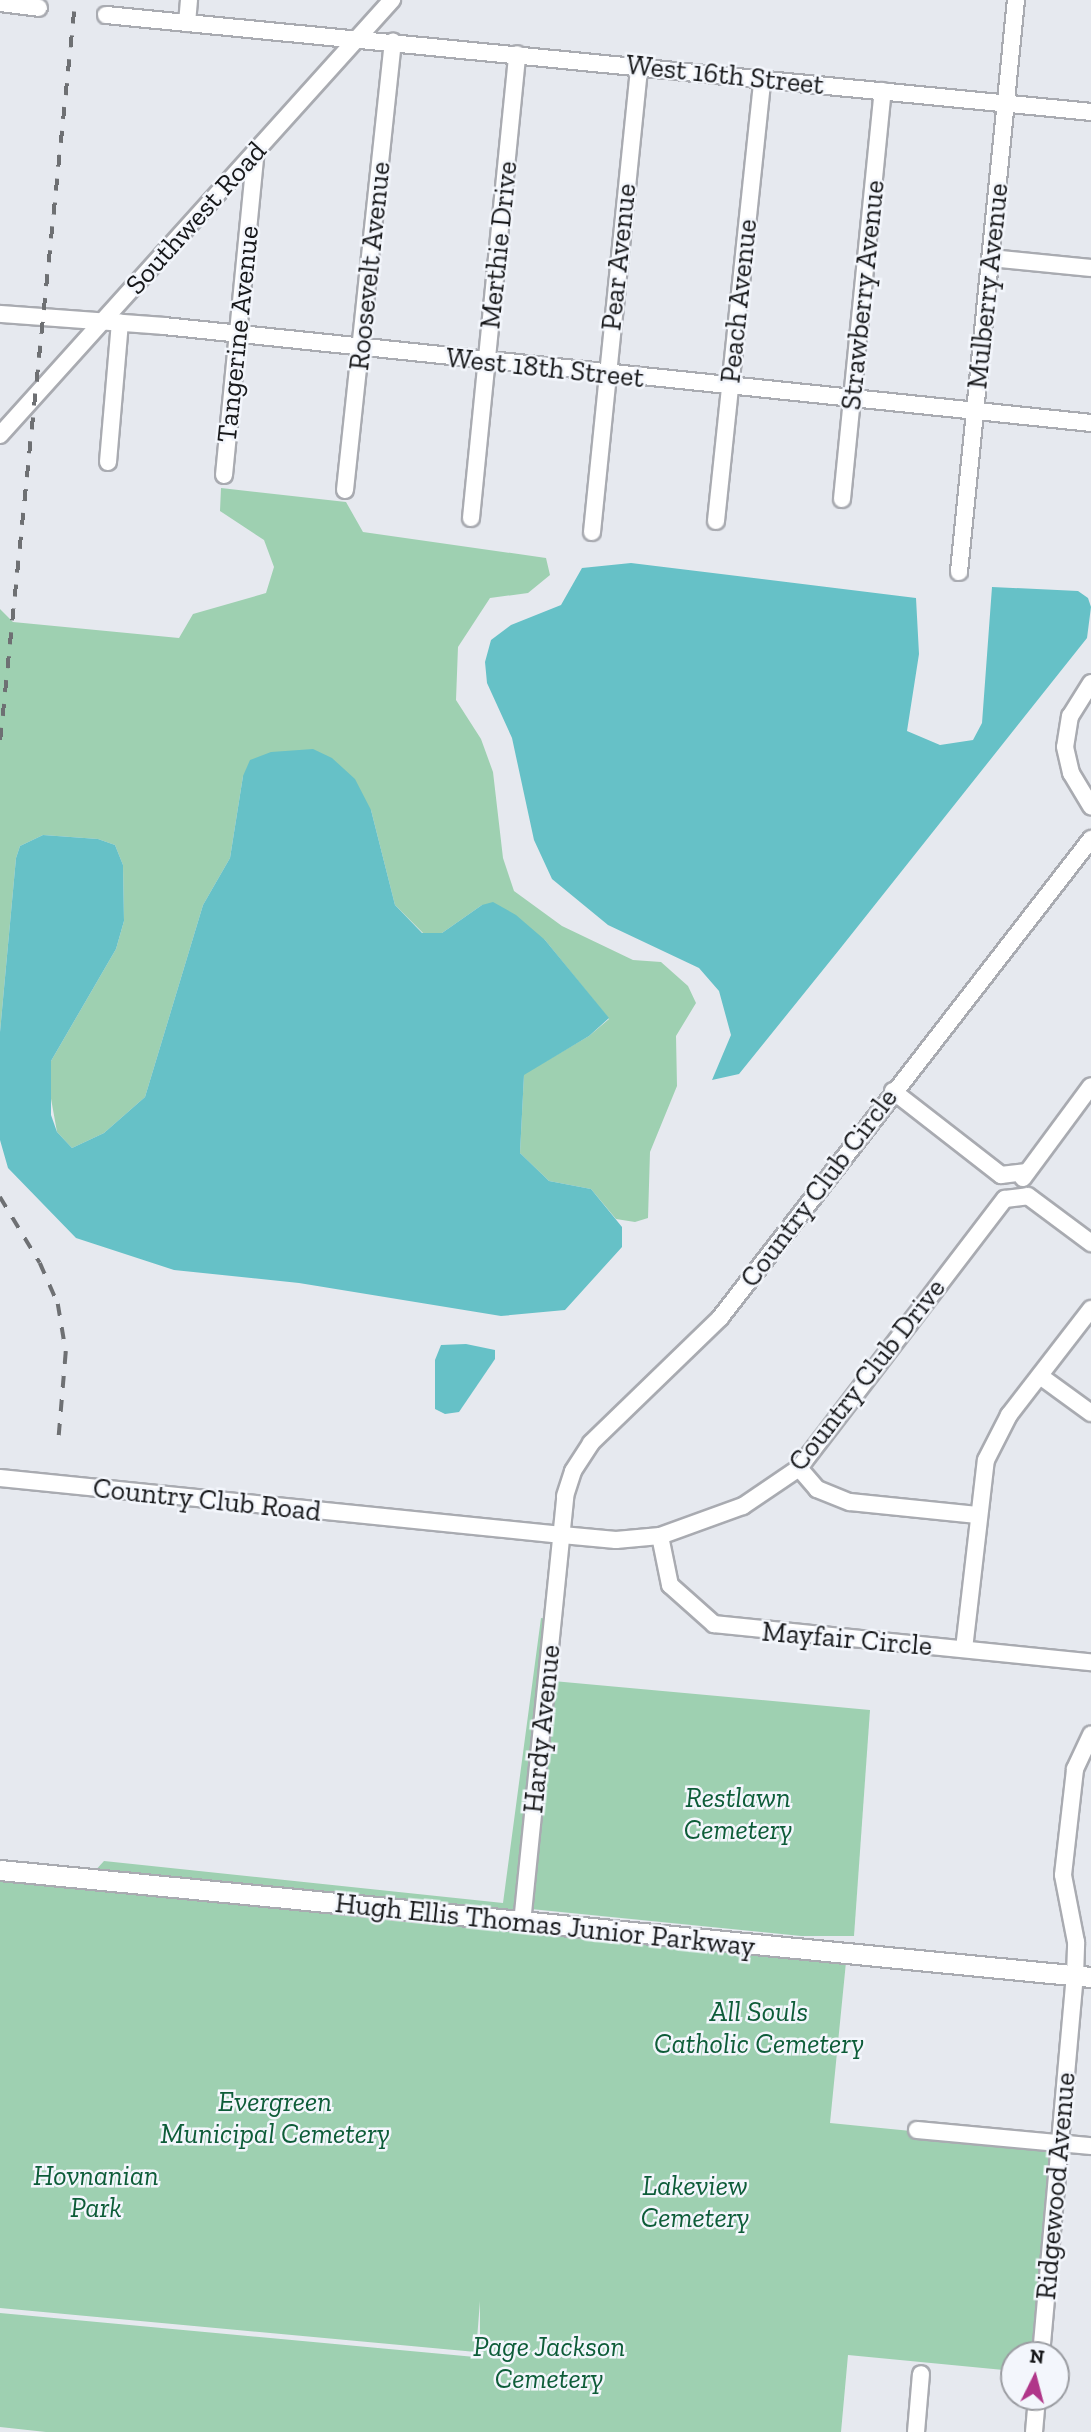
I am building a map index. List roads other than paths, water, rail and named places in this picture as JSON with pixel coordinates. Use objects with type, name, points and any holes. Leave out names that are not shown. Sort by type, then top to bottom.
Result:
[{"type":"main road","name":"Hugh Ellis Thomas Junior Parkway","points":[[0,1870],[1083,1976]]},
{"type":"street","points":[[187,23],[189,0]]},
{"type":"street","name":"Southwest Road","points":[[0,435],[392,0]]},
{"type":"street","name":"Mulberry Avenue","points":[[959,572],[1016,0]]},
{"type":"street","points":[[0,3],[39,8]]},
{"type":"street","name":"West 16th Street","points":[[106,15],[1091,112]]},
{"type":"street","name":"Roosevelt Avenue","points":[[345,490],[393,42]]},
{"type":"street","name":"Merthie Drive","points":[[471,518],[517,54]]},
{"type":"street","name":"Pear Avenue","points":[[592,532],[639,67]]},
{"type":"street","name":"Peach Avenue","points":[[716,520],[762,80]]},
{"type":"street","name":"Strawberry Avenue","points":[[842,499],[883,91]]},
{"type":"street","name":"Tangerine Avenue","points":[[225,475],[256,150]]},
{"type":"street","points":[[991,258],[1091,268]]},
{"type":"street","name":"West 18th Street","points":[[0,314],[121,323],[1091,423]]},
{"type":"street","points":[[108,462],[121,323]]},
{"type":"street","points":[[1091,683],[1070,716],[1065,747],[1071,773],[1091,806]]},
{"type":"street","name":"Country Club Circle","points":[[562,1535],[565,1496],[591,1443],[720,1318],[893,1091],[1091,839]]},
{"type":"street","name":"Country Club Drive","points":[[413,1521],[616,1540],[660,1535],[743,1506],[799,1468],[1091,1086]]},
{"type":"street","points":[[893,1091],[1091,1243]]},
{"type":"street","points":[[964,1649],[977,1515],[986,1460],[996,1437],[1091,1310]]},
{"type":"street","points":[[1040,1376],[1091,1413]]},
{"type":"street","points":[[799,1468],[817,1489],[850,1502],[977,1515]]},
{"type":"street","name":"Country Club Road","points":[[0,1478],[413,1521]]},
{"type":"street","name":"Hardy Avenue","points":[[522,1923],[562,1535]]},
{"type":"street","name":"Mayfair Circle","points":[[660,1535],[670,1586],[714,1624],[1091,1662]]},
{"type":"street","name":"Ridgewood Avenue","points":[[1042,2341],[1060,2143],[1083,1976],[1063,1875],[1075,1769],[1091,1734]]},
{"type":"street","points":[[917,2130],[1091,2146]]},
{"type":"street","points":[[916,2432],[921,2374]]},
{"type":"street","points":[[1034,2432],[1036,2411]]},
{"type":"water","points":[[631,563],[916,598],[919,654],[907,731],[940,745],[973,740],[982,723],[992,587],[1078,591],[1088,598],[1091,607],[1087,638],[839,950],[739,1074],[712,1080],[731,1035],[719,991],[699,968],[608,925],[552,879],[534,840],[512,738],[487,683],[485,662],[491,640],[511,625],[561,605],[582,568]]},
{"type":"water","points":[[313,749],[332,758],[355,779],[371,810],[395,905],[422,933],[442,933],[482,905],[493,902],[516,915],[545,940],[609,1018],[589,1036],[524,1075],[520,1153],[549,1181],[591,1189],[622,1227],[622,1247],[565,1310],[501,1316],[299,1283],[174,1270],[76,1238],[8,1168],[0,1140],[0,1032],[16,858],[20,846],[43,835],[98,839],[115,845],[123,865],[124,921],[116,949],[51,1061],[51,1115],[57,1132],[72,1148],[104,1133],[145,1097],[203,905],[230,858],[243,776],[250,760],[271,752]]},
{"type":"water","points":[[466,1344],[495,1350],[495,1359],[459,1412],[445,1414],[435,1409],[435,1360],[441,1345]]},
{"type":"railway","points":[[0,740],[75,0]]},
{"type":"railway","points":[[0,1197],[40,1263],[58,1304],[66,1352],[59,1436]]},
{"type":"park label","name":"Restlawn Cemetery","points":[[738,1814]]},
{"type":"park label","name":"All Souls Catholic Cemetery","points":[[759,2028]]},
{"type":"park label","name":"Evergreen Municipal Cemetery","points":[[275,2118]]},
{"type":"park label","name":"Hovnanian Park","points":[[96,2192]]},
{"type":"park label","name":"Lakeview Cemetery","points":[[695,2202]]},
{"type":"park label","name":"Page Jackson Cemetery","points":[[549,2363]]}]
